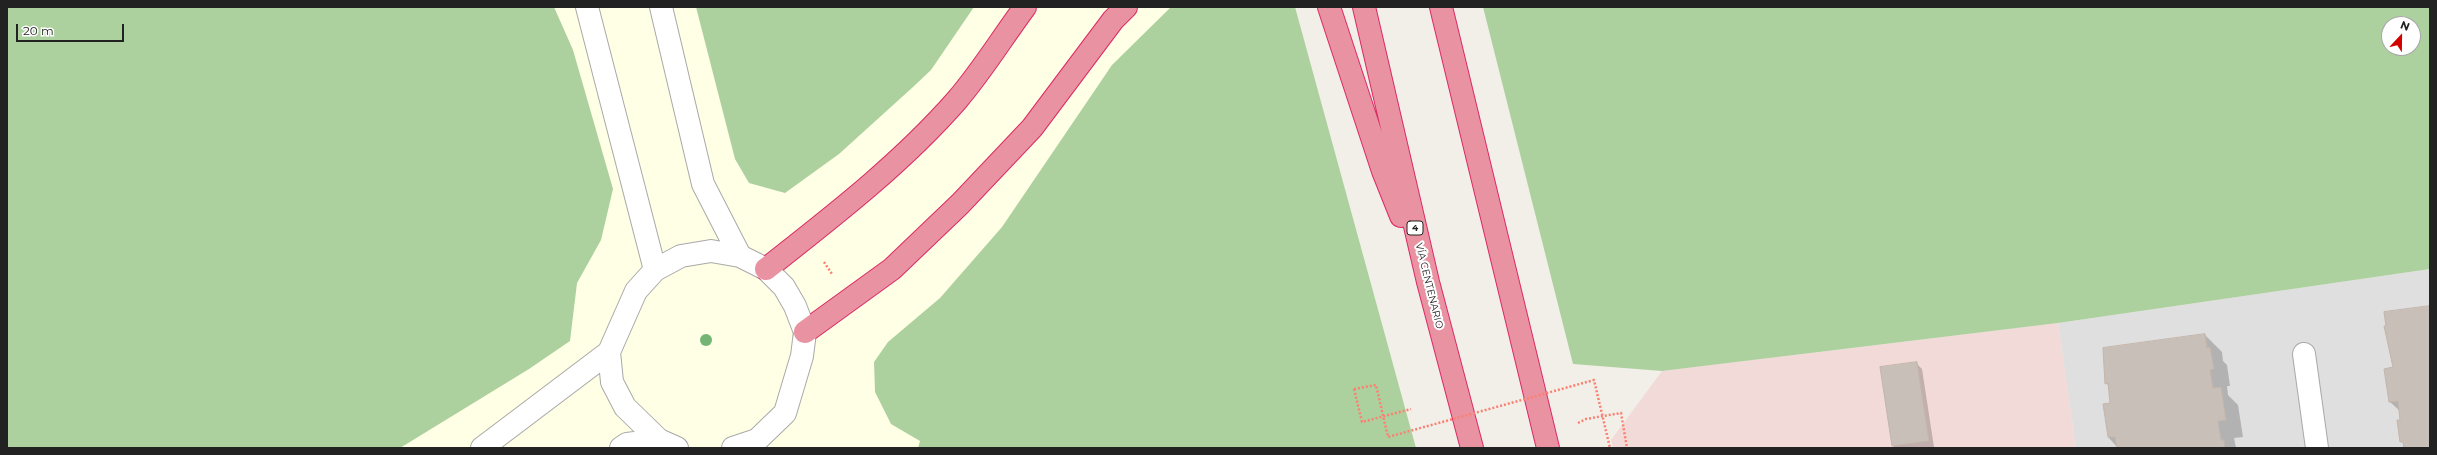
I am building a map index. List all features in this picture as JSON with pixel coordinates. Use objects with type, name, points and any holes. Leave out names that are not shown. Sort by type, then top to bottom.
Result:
[{"type":"highway","points":[[766,269],[831,218],[934,125],[981,70],[1025,7]]},
{"type":"highway","points":[[805,332],[892,269],[960,204],[1032,128],[1113,20],[1126,7]]},
{"type":"highway","points":[[1329,7],[1383,171],[1428,282]]},
{"type":"highway","name":"VÍA CENTENARIO","points":[[1364,7],[1428,282],[1472,448]]},
{"type":"highway","points":[[1441,7],[1548,448]]},
{"type":"street","points":[[587,7],[655,270]]},
{"type":"street","points":[[662,7],[703,184],[740,256]]},
{"type":"street","points":[[482,448],[609,352],[636,291],[655,270],[681,256],[711,251],[740,256],[766,269],[784,287],[795,306],[805,332],[802,356],[785,413],[757,440],[733,448]]},
{"type":"street","points":[[609,352],[612,382],[624,407],[668,444]]},
{"type":"street","points":[[2304,354],[2317,448]]},
{"type":"street","points":[[621,448],[627,444],[668,444]]},
{"type":"path","points":[[1411,409],[1362,422],[1354,389],[1376,385],[1388,437],[1594,380],[1610,448]]},
{"type":"path","points":[[1578,423],[1586,418],[1621,413],[1628,448]]},
{"type":"shaded area","points":[[7,7],[1265,7],[1387,448],[7,448]]},
{"type":"shaded area","points":[[2430,269],[2430,448],[2076,448],[2058,323]]},
{"type":"shaded area","points":[[2058,323],[2076,448],[1613,448],[1611,440],[1662,371]]},
{"type":"green space","points":[[7,7],[554,7],[573,50],[613,189],[601,240],[577,283],[570,341],[529,369],[400,448],[7,448]]},
{"type":"green space","points":[[696,7],[974,7],[931,70],[839,154],[785,193],[749,183],[735,159]]},
{"type":"green space","points":[[1171,7],[1295,7],[1416,448],[918,448],[920,441],[891,424],[875,392],[874,362],[888,342],[940,298],[1002,227],[1112,65]]},
{"type":"green space","points":[[1483,7],[2430,7],[2430,269],[2058,323],[1662,371],[1573,364]]},
{"type":"building","points":[[2430,306],[2430,448],[2404,448],[2403,442],[2400,442],[2397,420],[2400,420],[2398,401],[2389,402],[2384,369],[2393,367],[2384,326],[2386,326],[2384,312]]},
{"type":"building","points":[[2205,334],[2207,348],[2210,347],[2214,369],[2210,370],[2213,388],[2221,387],[2226,420],[2218,421],[2221,440],[2224,440],[2225,448],[2117,448],[2115,437],[2108,437],[2103,404],[2110,403],[2108,383],[2105,384],[2103,348]]},
{"type":"building","points":[[1917,362],[1929,441],[1892,446],[1880,367]]}]
